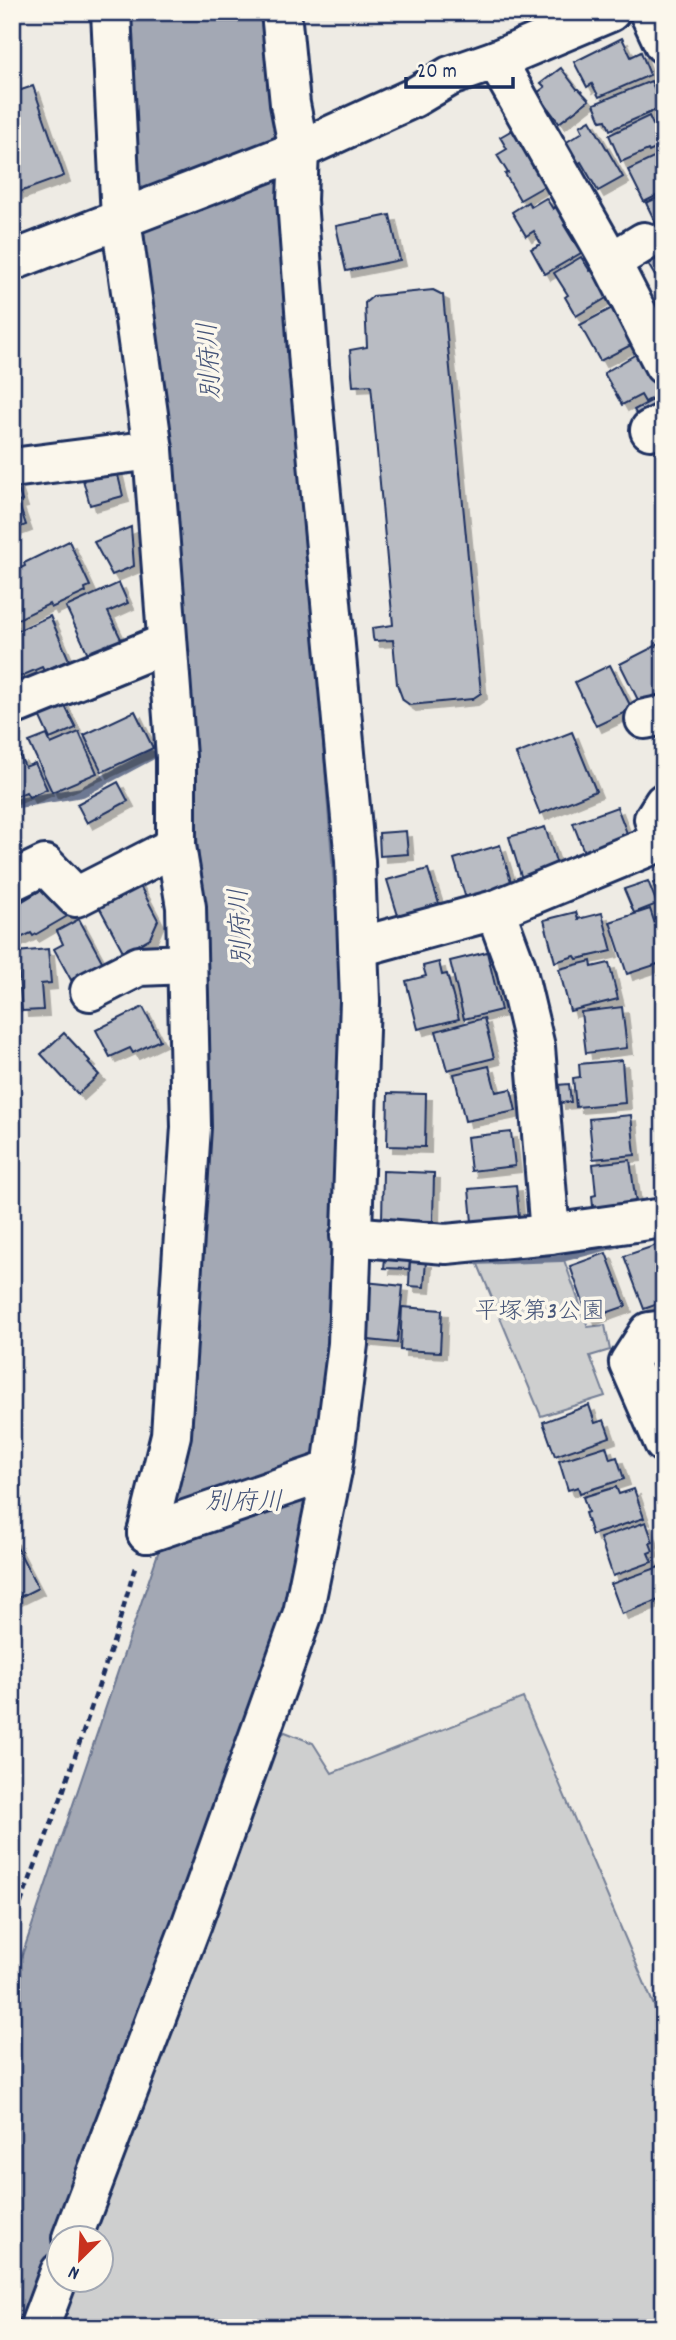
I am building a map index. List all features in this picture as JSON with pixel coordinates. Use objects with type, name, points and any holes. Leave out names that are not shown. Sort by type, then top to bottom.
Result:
[{"type":"street","points":[[111,12],[121,219],[153,450],[176,757],[176,846],[186,907],[191,1127],[171,1436],[147,1533]]},
{"type":"street","points":[[77,2224],[192,1923],[303,1613],[332,1470],[348,1344],[360,1000],[355,861],[309,365],[297,200],[299,150],[290,104],[281,12]]},
{"type":"street","points":[[12,261],[299,150],[413,98],[450,76],[496,60],[610,12]]},
{"type":"street","points":[[649,12],[664,44]]},
{"type":"street","points":[[496,60],[611,262],[664,365]]},
{"type":"street","points":[[611,262],[644,242]]},
{"type":"street","points":[[12,468],[153,450]]},
{"type":"street","points":[[12,706],[167,643]]},
{"type":"street","points":[[359,947],[495,910],[662,841],[654,819],[664,803]]},
{"type":"street","points":[[12,881],[45,864],[76,897],[176,846]]},
{"type":"street","points":[[495,910],[516,967],[535,1047],[550,1234]]},
{"type":"street","points":[[90,991],[139,966],[187,964]]},
{"type":"street","points":[[350,1236],[446,1244],[550,1234],[664,1218]]},
{"type":"street","points":[[664,1330],[649,1332],[629,1363],[664,1443]]},
{"type":"street","points":[[147,1533],[332,1470]]},
{"type":"street","points":[[39,2328],[52,2294]]},
{"type":"path","points":[[12,1926],[61,1798],[147,1533]]},
{"type":"green space","name":"平塚第3公園","points":[[564,1260],[588,1327],[605,1325],[610,1350],[590,1356],[605,1396],[541,1416],[477,1262]]},
{"type":"green space","points":[[523,1698],[664,2029],[664,2328],[51,2328],[65,2294],[116,2294],[116,2224],[94,2224],[266,1747],[285,1732],[313,1743],[332,1773]]},
{"type":"water","name":"別府川","points":[[127,12],[267,12],[339,951],[340,1177],[319,1514],[66,2224],[46,2224],[46,2280],[29,2328],[12,2328],[12,1985],[160,1547],[206,1225],[199,858]]},
{"type":"building","points":[[622,38],[631,57],[641,52],[650,75],[599,97],[592,84],[587,87],[574,62]]},
{"type":"building","points":[[561,68],[589,100],[559,123],[537,93],[545,87],[541,83]]},
{"type":"building","points":[[651,81],[663,107],[610,130],[606,120],[601,121],[594,104]]},
{"type":"building","points":[[33,86],[64,176],[17,193],[12,179],[12,93]]},
{"type":"building","points":[[649,116],[653,125],[664,120],[664,145],[621,162],[609,135]]},
{"type":"building","points":[[590,120],[623,177],[598,191],[581,162],[578,164],[565,143],[583,132],[580,126]]},
{"type":"building","points":[[521,125],[555,180],[520,200],[497,155],[507,149],[500,137]]},
{"type":"building","points":[[662,154],[664,192],[644,202],[628,170]]},
{"type":"building","points":[[664,195],[664,232],[661,234],[646,203]]},
{"type":"building","points":[[546,198],[553,209],[565,201],[575,218],[564,225],[581,253],[545,274],[531,249],[541,244],[534,231],[526,236],[512,212],[528,202],[531,207]]},
{"type":"building","points":[[390,215],[400,260],[346,271],[336,226]]},
{"type":"building","points":[[664,255],[664,278],[658,281],[648,264]]},
{"type":"building","points":[[581,257],[590,271],[595,268],[602,281],[599,283],[608,297],[576,316],[565,297],[568,295],[554,273]]},
{"type":"building","points":[[433,290],[443,295],[481,693],[472,699],[410,705],[403,700],[397,684],[393,640],[374,641],[373,638],[372,628],[393,625],[371,385],[353,386],[350,350],[367,347],[365,303],[373,296]]},
{"type":"building","points":[[614,307],[633,344],[600,361],[580,325]]},
{"type":"building","points":[[638,353],[662,392],[645,402],[641,395],[622,405],[604,373]]},
{"type":"building","points":[[664,394],[664,413],[642,424],[634,410]]},
{"type":"building","points":[[116,467],[123,496],[90,505],[82,476]]},
{"type":"building","points":[[15,479],[22,501],[18,502],[26,525],[12,530],[12,480]]},
{"type":"building","points":[[131,527],[134,566],[112,575],[94,542]]},
{"type":"building","points":[[69,541],[90,586],[85,588],[86,592],[51,608],[49,604],[12,622],[12,572],[25,566],[24,563]]},
{"type":"building","points":[[119,583],[128,603],[108,612],[122,641],[89,656],[66,607]]},
{"type":"building","points":[[50,616],[69,660],[44,671],[42,667],[12,680],[12,633]]},
{"type":"building","points":[[663,642],[664,695],[641,706],[620,664]]},
{"type":"building","points":[[610,665],[632,709],[596,726],[575,682]]},
{"type":"building","points":[[63,702],[76,728],[50,739],[38,713]]},
{"type":"building","points":[[135,711],[153,748],[102,772],[84,735]]},
{"type":"building","points":[[79,732],[97,773],[52,792],[29,742],[47,735],[51,744]]},
{"type":"building","points":[[572,732],[596,791],[540,814],[516,754]]},
{"type":"building","points":[[20,756],[25,767],[35,763],[47,789],[29,797],[26,792],[12,798],[12,759]]},
{"type":"building","points":[[118,782],[128,801],[87,823],[77,804]]},
{"type":"building","points":[[617,807],[633,849],[589,865],[573,823]]},
{"type":"building","points":[[545,827],[558,868],[522,879],[509,837]]},
{"type":"building","points":[[406,831],[408,854],[380,856],[379,833]]},
{"type":"building","points":[[500,845],[513,888],[467,902],[454,859]]},
{"type":"building","points":[[428,869],[441,910],[400,922],[387,880]]},
{"type":"building","points":[[664,879],[664,914],[653,883]]},
{"type":"building","points":[[648,881],[657,904],[634,913],[624,889]]},
{"type":"building","points":[[138,882],[158,920],[150,938],[124,953],[97,903]]},
{"type":"building","points":[[53,883],[71,914],[33,936],[31,933],[12,942],[12,890],[19,903]]},
{"type":"building","points":[[650,909],[664,951],[664,962],[627,974],[610,922]]},
{"type":"building","points":[[576,912],[578,919],[602,913],[612,951],[577,959],[575,956],[555,962],[544,920]]},
{"type":"building","points":[[79,919],[103,963],[71,980],[54,949],[63,944],[57,931]]},
{"type":"building","points":[[48,949],[51,983],[41,984],[43,1010],[22,1011],[17,952]]},
{"type":"building","points":[[487,952],[501,1010],[464,1019],[450,961]]},
{"type":"building","points":[[591,961],[592,967],[609,963],[618,999],[570,1011],[559,969]]},
{"type":"building","points":[[439,962],[442,975],[447,974],[459,1019],[418,1029],[406,981],[426,976],[423,966]]},
{"type":"building","points":[[143,1007],[160,1040],[133,1053],[130,1048],[110,1057],[96,1030]]},
{"type":"building","points":[[622,1007],[627,1048],[586,1053],[581,1012]]},
{"type":"building","points":[[484,1018],[494,1058],[447,1070],[436,1031]]},
{"type":"building","points":[[64,1033],[99,1075],[78,1094],[41,1054]]},
{"type":"building","points":[[622,1060],[625,1103],[576,1107],[573,1078],[580,1077],[579,1064]]},
{"type":"building","points":[[489,1066],[496,1092],[511,1089],[516,1111],[465,1121],[454,1074]]},
{"type":"building","points":[[569,1084],[571,1102],[559,1103],[557,1085]]},
{"type":"building","points":[[388,1093],[426,1094],[425,1147],[387,1146]]},
{"type":"building","points":[[631,1115],[635,1155],[593,1159],[589,1119]]},
{"type":"building","points":[[511,1132],[515,1166],[471,1171],[467,1137]]},
{"type":"building","points":[[630,1160],[637,1211],[594,1218],[592,1196],[596,1195],[593,1164]]},
{"type":"building","points":[[383,1171],[434,1173],[433,1221],[382,1220]]},
{"type":"building","points":[[516,1185],[520,1228],[473,1233],[469,1189]]},
{"type":"building","points":[[660,1244],[664,1253],[664,1297],[656,1300],[658,1304],[644,1309],[624,1256]]},
{"type":"building","points":[[606,1253],[626,1306],[589,1319],[570,1266]]},
{"type":"building","points":[[385,1258],[410,1260],[409,1269],[384,1268]]},
{"type":"building","points":[[410,1261],[426,1261],[424,1287],[409,1286]]},
{"type":"building","points":[[365,1282],[403,1286],[397,1343],[359,1339]]},
{"type":"building","points":[[402,1307],[442,1310],[440,1352],[400,1350]]},
{"type":"building","points":[[664,1362],[664,1395],[652,1366]]},
{"type":"building","points":[[589,1405],[595,1423],[604,1420],[610,1437],[555,1456],[543,1422]]},
{"type":"building","points":[[606,1446],[610,1459],[617,1457],[624,1479],[580,1493],[578,1487],[568,1490],[559,1461]]},
{"type":"building","points":[[616,1487],[619,1494],[634,1489],[644,1518],[592,1535],[583,1497]]},
{"type":"building","points":[[646,1522],[653,1542],[650,1543],[653,1551],[648,1553],[652,1562],[613,1576],[600,1538]]},
{"type":"building","points":[[12,1538],[38,1588],[12,1601]]},
{"type":"building","points":[[659,1567],[664,1579],[664,1598],[622,1614],[611,1584]]},
{"type":"waterway","points":[[12,804],[82,792],[151,755]]},
{"type":"waterway","points":[[474,1260],[562,1257],[617,1243]]}]
